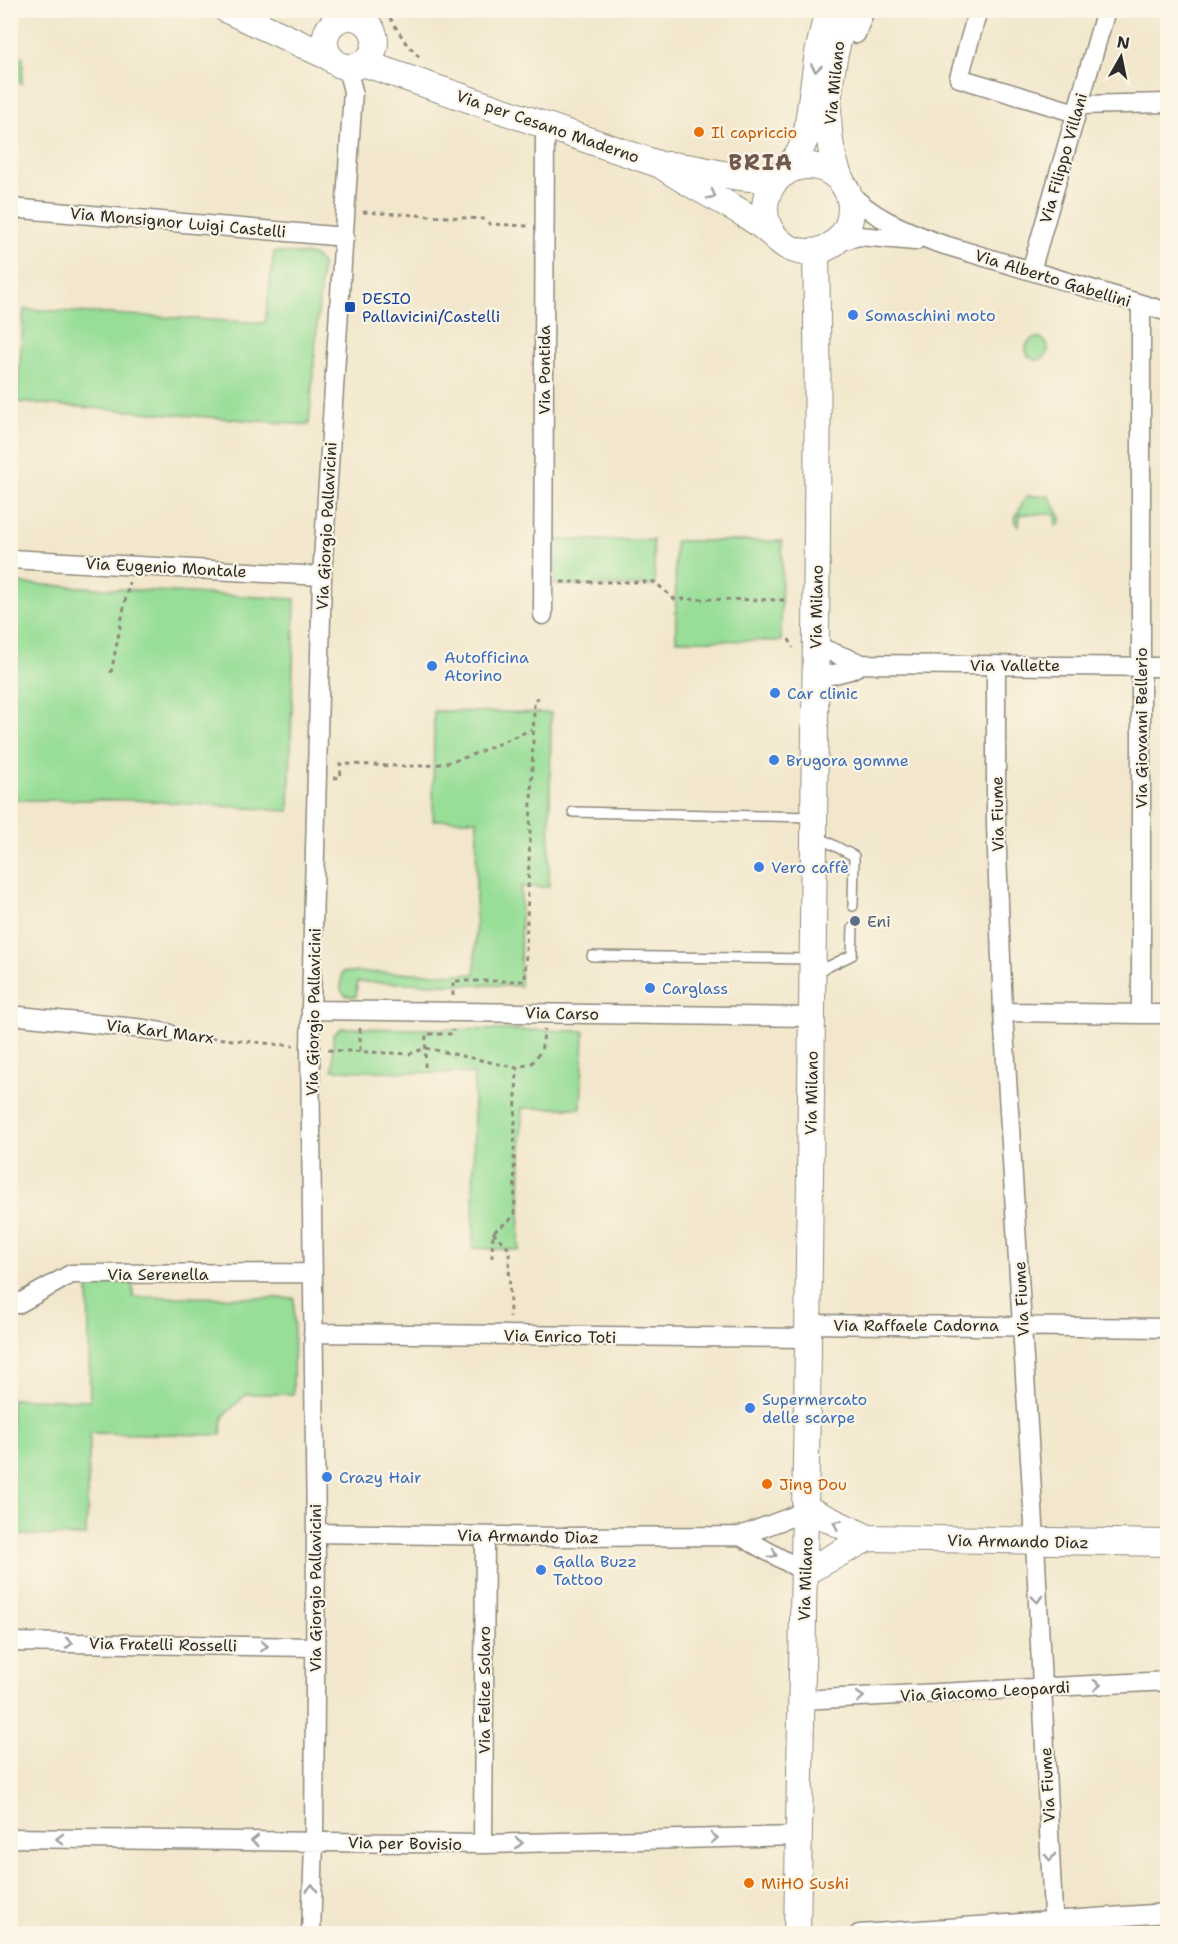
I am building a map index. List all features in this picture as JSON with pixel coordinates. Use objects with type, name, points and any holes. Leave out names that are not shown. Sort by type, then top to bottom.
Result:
[{"type":"main road","name":"Via per Cesano Maderno","points":[[227,10],[345,63],[435,87],[661,165],[676,176],[754,220],[778,240]]},
{"type":"main road","name":"Via Milano","points":[[784,174],[800,151],[806,137],[818,53],[828,10]]},
{"type":"main road","points":[[357,18],[373,21],[372,53],[345,63],[325,45],[325,38],[338,19],[357,18]]},
{"type":"main road","name":"Via per Cesano Maderno","points":[[266,28],[338,19]]},
{"type":"main road","name":"Via per Cesano Maderno","points":[[373,21],[404,67],[435,87]]},
{"type":"main road","name":"Via Milano","points":[[846,189],[833,160],[828,131],[828,112],[837,43],[852,22]]},
{"type":"main road","name":"Via per Cesano Maderno","points":[[661,165],[681,165],[746,177],[784,174]]},
{"type":"main road","points":[[816,167],[836,176],[846,189],[851,204],[850,218],[844,233],[825,247],[794,250],[778,240],[768,225],[765,206],[772,186],[784,174],[799,168],[816,167]]},
{"type":"main road","name":"Via Milano","points":[[797,1934],[807,1509],[815,679],[805,648],[825,247]]},
{"type":"main road","name":"Via Armando Diaz","points":[[807,1509],[868,1538],[1167,1543]]},
{"type":"main road","name":"Via Armando Diaz","points":[[805,1572],[868,1538]]},
{"type":"street","points":[[852,22],[865,10]]},
{"type":"street","points":[[978,10],[959,78],[1078,110],[1167,103]]},
{"type":"street","name":"Via Filippo Villani","points":[[1030,271],[1106,10]]},
{"type":"street","name":"Via Giorgio Pallavicini","points":[[311,1934],[314,1842],[316,1533],[310,1048],[322,576],[353,91],[345,63]]},
{"type":"street","name":"Via Pontida","points":[[543,615],[545,125]]},
{"type":"street","name":"Via Alberto Gabellini","points":[[846,189],[875,215],[938,243],[1167,312]]},
{"type":"street","name":"Via Monsignor Luigi Castelli","points":[[10,208],[345,237]]},
{"type":"street","name":"Via Alberto Gabellini","points":[[825,247],[850,237],[871,236],[938,243]]},
{"type":"street","name":"Via Giovanni Bellerio","points":[[1141,304],[1141,1014]]},
{"type":"street","name":"Via Eugenio Montale","points":[[10,559],[322,576]]},
{"type":"street","name":"Via Vallette","points":[[805,648],[862,664],[1167,667]]},
{"type":"street","name":"Via Vallette","points":[[815,679],[850,670],[862,664]]},
{"type":"street","name":"Via Fiume","points":[[996,665],[996,825],[1003,1012],[1035,1541],[1054,1927]]},
{"type":"street","name":"Via Carso","points":[[312,1010],[812,1017]]},
{"type":"street","points":[[1003,1012],[1167,1014]]},
{"type":"street","name":"Via Karl Marx","points":[[10,1015],[168,1033]]},
{"type":"street","name":"Via Serenella","points":[[10,1304],[18,1304],[71,1274],[313,1273]]},
{"type":"street","name":"Via Raffaele Cadorna","points":[[808,1331],[1022,1325],[1167,1328]]},
{"type":"street","name":"Via Enrico Toti","points":[[313,1334],[510,1335],[808,1331]]},
{"type":"street","name":"Via Armando Diaz","points":[[316,1533],[485,1536],[740,1536],[807,1509]]},
{"type":"street","name":"Via Felice Solaro","points":[[483,1844],[485,1536]]},
{"type":"street","name":"Via Armando Diaz","points":[[740,1536],[805,1572]]},
{"type":"street","name":"Via Fratelli Rosselli","points":[[10,1642],[315,1647]]},
{"type":"street","name":"Via Giacomo Leopardi","points":[[802,1700],[1167,1681]]},
{"type":"street","name":"Via per Bovisio","points":[[10,1838],[483,1844],[799,1836]]},
{"type":"street","points":[[859,1934],[1054,1927],[1167,1913]]},
{"type":"lane","points":[[573,812],[814,826],[854,856],[853,906]]},
{"type":"lane","points":[[592,956],[813,967],[852,956],[853,928]]},
{"type":"path","points":[[373,21],[425,61]]},
{"type":"path","points":[[346,211],[484,219],[490,224],[544,226]]},
{"type":"path","points":[[111,673],[133,566]]},
{"type":"path","points":[[544,582],[655,582],[674,599],[788,600]]},
{"type":"path","points":[[789,639],[805,648]]},
{"type":"path","points":[[425,1067],[426,1034],[453,1034],[453,981],[525,981],[532,730],[534,700],[542,696]]},
{"type":"path","points":[[317,780],[341,777],[340,764],[433,765],[470,756],[510,737],[532,730]]},
{"type":"path","points":[[426,1048],[517,1068],[532,1063],[541,1051],[547,1013]]},
{"type":"path","name":"Via Karl Marx","points":[[168,1033],[360,1053],[409,1054],[426,1048]]},
{"type":"path","points":[[493,1232],[510,1220],[515,1213],[513,1152],[517,1068]]},
{"type":"path","points":[[492,1258],[493,1232]]},
{"type":"path","points":[[493,1232],[509,1249],[510,1335]]},
{"type":"green space","points":[[11,57],[23,57],[22,83],[11,82]]},
{"type":"green space","points":[[274,252],[313,255],[322,264],[309,425],[17,402],[24,309],[265,323]]},
{"type":"green space","points":[[1037,338],[1045,341],[1048,349],[1045,357],[1037,360],[1029,357],[1026,349],[1029,341]]},
{"type":"green space","points":[[1026,496],[1049,496],[1061,518],[1061,523],[1056,526],[1056,514],[1020,514],[1019,526],[1015,523],[1015,518]]},
{"type":"green space","points":[[554,540],[653,540],[655,586],[555,585]]},
{"type":"green space","points":[[675,541],[782,541],[781,641],[676,640]]},
{"type":"green space","points":[[10,583],[295,599],[289,811],[135,800],[16,800],[10,765]]},
{"type":"green space","points":[[434,711],[551,713],[549,887],[521,887],[520,986],[357,982],[356,997],[346,996],[341,990],[342,972],[475,974],[477,820],[433,820]]},
{"type":"green space","points":[[341,1028],[584,1031],[581,1108],[522,1108],[519,1250],[473,1248],[474,1074],[333,1070],[333,1035]]},
{"type":"green space","points":[[88,1283],[133,1283],[133,1297],[294,1298],[293,1394],[246,1394],[223,1417],[221,1435],[90,1433],[86,1536],[11,1535],[11,1399],[90,1400]]},
{"type":"place","name":"Il capriccio","points":[[699,132]]},
{"type":"place","name":"DESIO Pallavicini/Castelli","points":[[350,307]]},
{"type":"place","name":"Somaschini moto","points":[[853,315]]},
{"type":"place","name":"Autofficina Atorino","points":[[432,666]]},
{"type":"place","name":"Car clinic","points":[[775,693]]},
{"type":"place","name":"Brugora gomme","points":[[774,760]]},
{"type":"place","name":"Vero caffè","points":[[759,867]]},
{"type":"place","name":"Eni","points":[[855,921]]},
{"type":"place","name":"Carglass","points":[[650,988]]},
{"type":"place","name":"Supermercato delle scarpe","points":[[750,1408]]},
{"type":"place","name":"Crazy Hair","points":[[327,1477]]},
{"type":"place","name":"Jing Dou","points":[[767,1484]]},
{"type":"place","name":"Galla Buzz Tattoo","points":[[541,1570]]},
{"type":"place","name":"MiHO Sushi","points":[[749,1883]]},
{"type":"district","name":"BRIA","points":[[761,162]]}]
